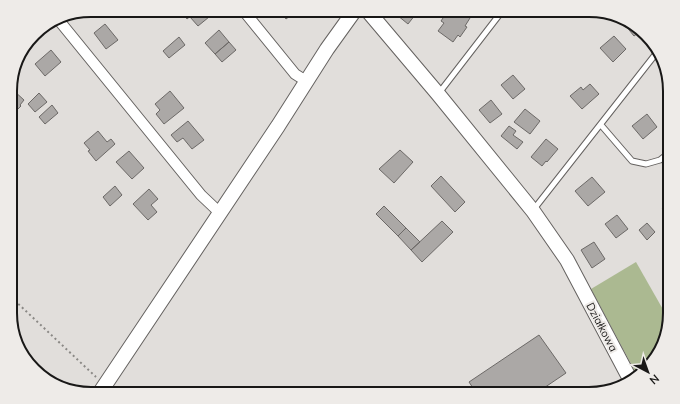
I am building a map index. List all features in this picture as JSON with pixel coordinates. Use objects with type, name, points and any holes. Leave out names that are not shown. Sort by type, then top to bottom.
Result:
[{"type":"street","points":[[249,17],[295,74],[306,81]]},
{"type":"street","points":[[103,387],[306,81],[350,17]]},
{"type":"street","name":"Działkowa","points":[[373,17],[533,211],[567,260],[628,375]]},
{"type":"street","points":[[62,23],[201,195],[220,213]]},
{"type":"lane","points":[[438,94],[498,17]]},
{"type":"lane","points":[[533,211],[654,56]]},
{"type":"lane","points":[[601,125],[632,161],[646,164],[663,158]]},
{"type":"path","points":[[17,303],[100,387]]},
{"type":"green space","points":[[636,262],[663,309],[663,318],[659,337],[652,352],[628,352],[628,358],[591,289]]},
{"type":"building","points":[[190,17],[209,17],[198,26]]},
{"type":"building","points":[[399,17],[414,17],[408,24]]},
{"type":"building","points":[[444,17],[470,18],[465,26],[467,27],[460,37],[458,35],[453,42],[438,31],[444,23],[441,21]]},
{"type":"building","points":[[105,24],[118,40],[106,49],[94,33]]},
{"type":"building","points":[[627,28],[636,34],[634,36]]},
{"type":"building","points":[[219,30],[229,42],[215,54],[205,43]]},
{"type":"building","points":[[614,36],[626,49],[613,62],[600,48]]},
{"type":"building","points":[[179,37],[185,45],[169,58],[163,51]]},
{"type":"building","points":[[229,42],[236,50],[222,62],[215,54]]},
{"type":"building","points":[[51,50],[61,62],[45,76],[35,64]]},
{"type":"building","points":[[513,75],[525,89],[513,99],[501,85]]},
{"type":"building","points":[[590,84],[599,94],[582,109],[570,96],[581,87],[583,90]]},
{"type":"building","points":[[170,91],[184,108],[164,124],[156,114],[160,110],[155,104]]},
{"type":"building","points":[[39,93],[47,102],[35,112],[28,104]]},
{"type":"building","points":[[17,94],[24,100],[20,105],[21,106],[17,110]]},
{"type":"building","points":[[491,100],[502,114],[490,123],[479,110]]},
{"type":"building","points":[[52,105],[58,113],[45,124],[39,117]]},
{"type":"building","points":[[525,109],[540,121],[530,134],[514,122]]},
{"type":"building","points":[[647,114],[657,127],[643,139],[632,126]]},
{"type":"building","points":[[188,121],[204,140],[192,149],[183,138],[177,142],[171,135]]},
{"type":"building","points":[[509,126],[516,131],[513,135],[523,142],[517,149],[501,136]]},
{"type":"building","points":[[98,131],[107,142],[111,139],[115,144],[96,161],[84,143]]},
{"type":"building","points":[[546,139],[558,149],[542,166],[531,157]]},
{"type":"building","points":[[400,150],[413,162],[394,183],[379,169]]},
{"type":"building","points":[[129,151],[144,168],[132,179],[116,162]]},
{"type":"building","points":[[441,176],[465,202],[455,212],[431,186]]},
{"type":"building","points":[[592,177],[605,192],[588,206],[575,191]]},
{"type":"building","points":[[115,186],[122,195],[110,206],[103,197]]},
{"type":"building","points":[[149,189],[158,199],[151,205],[157,212],[148,220],[133,204]]},
{"type":"building","points":[[384,206],[406,228],[398,236],[376,214]]},
{"type":"building","points":[[617,215],[628,229],[616,238],[605,224]]},
{"type":"building","points":[[442,221],[453,232],[422,262],[411,250]]},
{"type":"building","points":[[647,223],[655,232],[647,240],[639,230]]},
{"type":"building","points":[[406,228],[420,242],[411,250],[398,236]]},
{"type":"building","points":[[594,242],[605,259],[592,268],[581,250]]},
{"type":"building","points":[[539,335],[566,373],[545,387],[472,387],[469,382]]}]
